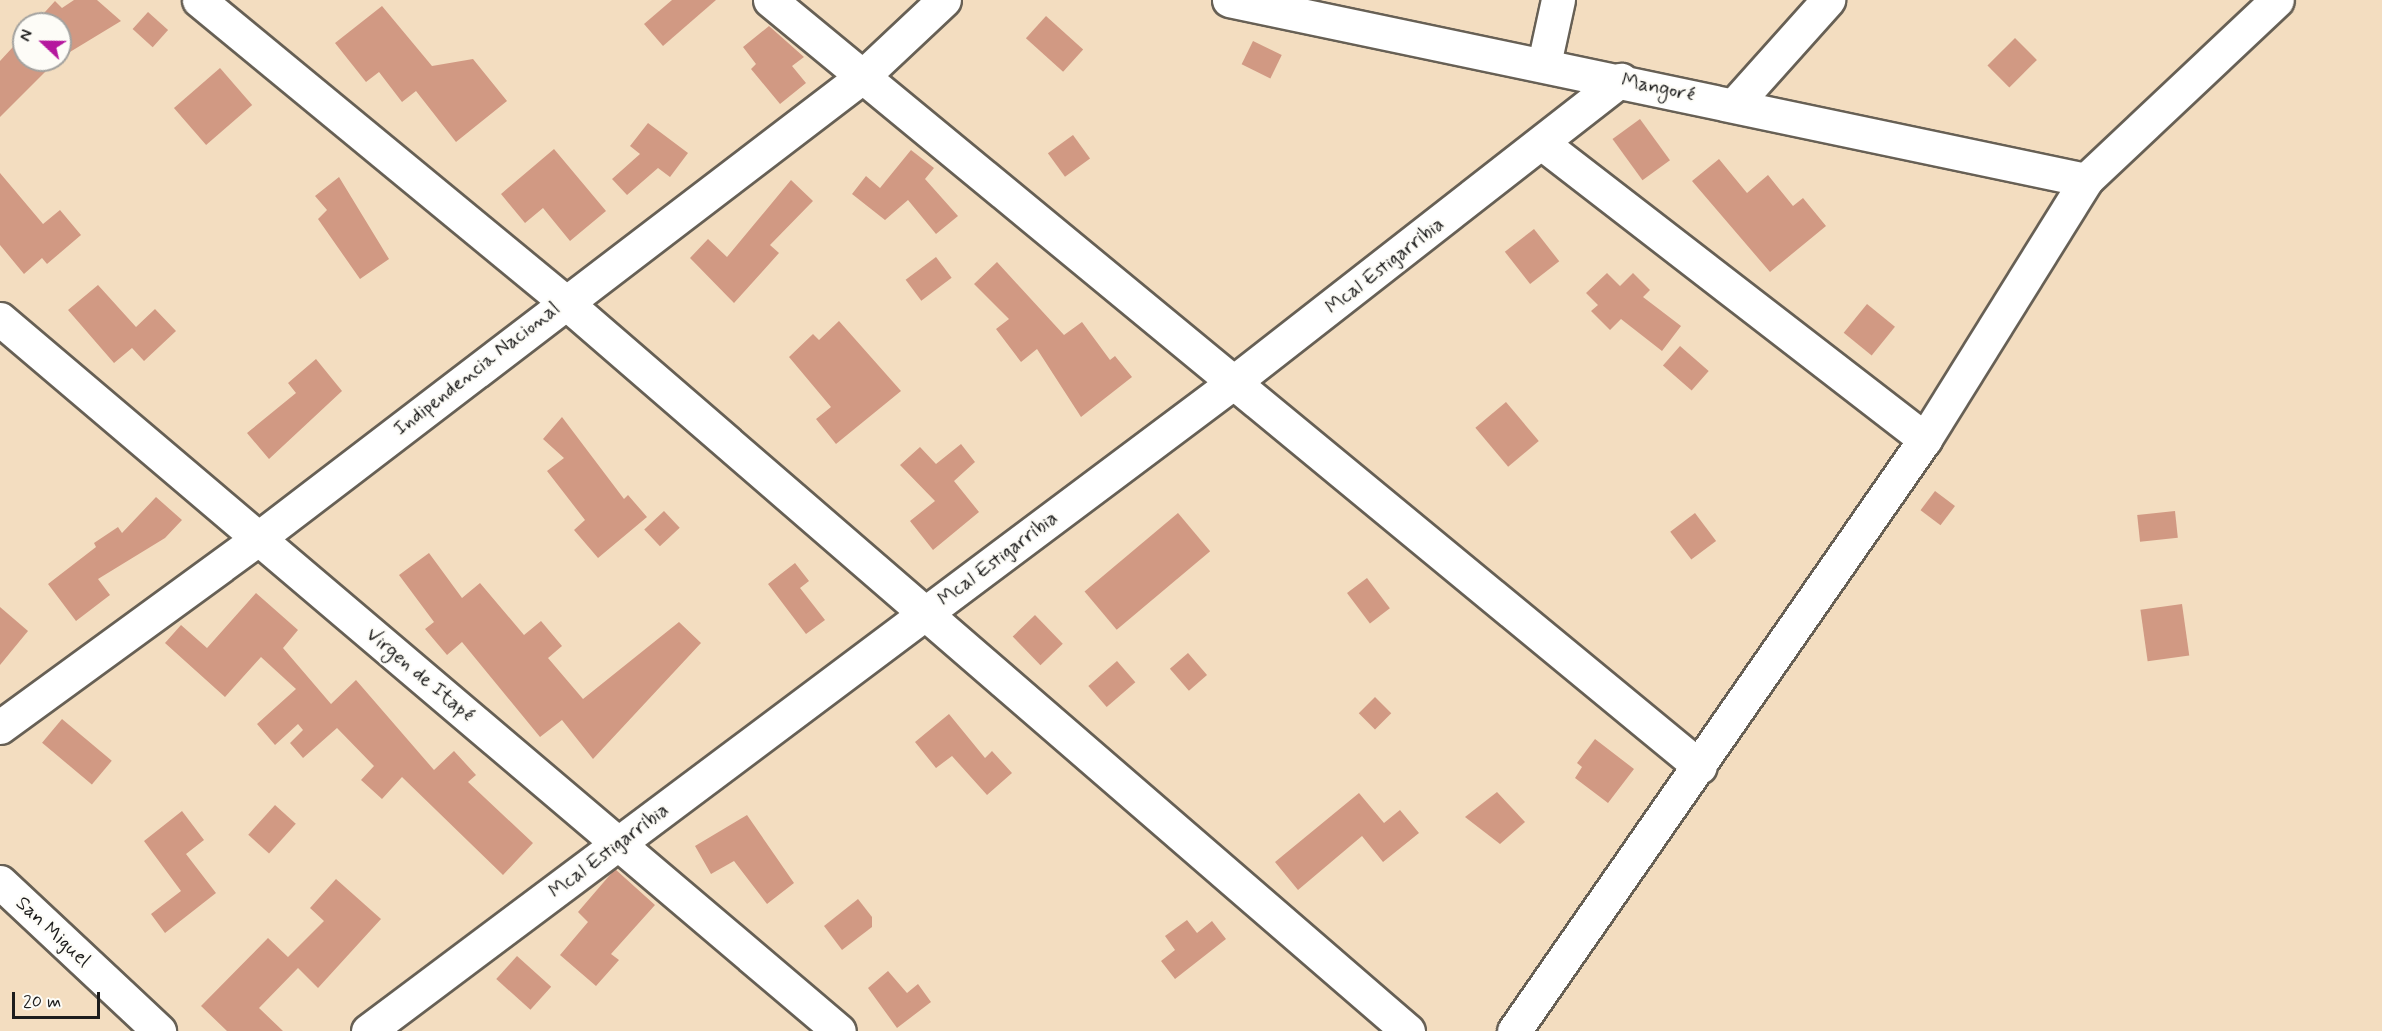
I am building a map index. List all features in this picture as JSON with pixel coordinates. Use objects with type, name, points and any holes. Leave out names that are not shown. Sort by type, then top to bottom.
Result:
[{"type":"street","points":[[199,0],[564,301],[927,612],[1408,1031]]},
{"type":"street","points":[[770,0],[1230,385],[1700,767]]},
{"type":"street","name":"Indipendencia Nacional","points":[[0,727],[256,540],[564,301],[863,76],[944,0]]},
{"type":"street","name":"Mangoré","points":[[1229,0],[1621,80],[2086,180]]},
{"type":"street","points":[[1544,64],[1558,0]]},
{"type":"street","points":[[1735,104],[1828,0]]},
{"type":"street","points":[[1514,1031],[1700,767],[1925,439],[2086,180],[2277,0]]},
{"type":"street","name":"Mcal Estigarribia","points":[[368,1031],[1230,385],[1543,144],[1621,80]]},
{"type":"street","points":[[1543,144],[1925,439]]},
{"type":"street","name":"Virgen de Itapé","points":[[0,319],[256,540],[621,842],[839,1031]]},
{"type":"street","name":"San Miguel","points":[[0,882],[159,1031]]},
{"type":"building","points":[[74,0],[97,0],[121,21],[72,51],[72,12],[45,12],[55,1],[62,8]]},
{"type":"building","points":[[672,0],[716,0],[663,46],[644,24]]},
{"type":"building","points":[[382,6],[432,66],[473,59],[507,101],[456,142],[416,91],[402,102],[379,72],[366,82],[335,43]]},
{"type":"building","points":[[148,12],[168,30],[153,47],[133,29]]},
{"type":"building","points":[[1046,16],[1083,49],[1063,72],[1026,38]]},
{"type":"building","points":[[769,26],[804,57],[792,66],[806,83],[780,104],[751,69],[756,64],[743,47]]},
{"type":"building","points":[[2015,38],[2037,60],[2009,87],[1987,66]]},
{"type":"building","points":[[1253,41],[1282,55],[1270,78],[1242,64]]},
{"type":"building","points":[[12,48],[12,72],[45,72],[0,117],[0,61]]},
{"type":"building","points":[[220,68],[252,105],[206,145],[174,108]]},
{"type":"building","points":[[1640,119],[1670,160],[1642,180],[1612,139]]},
{"type":"building","points":[[648,123],[688,153],[670,177],[658,168],[627,195],[612,179],[640,154],[630,146]]},
{"type":"building","points":[[1073,135],[1090,158],[1065,177],[1048,153]]},
{"type":"building","points":[[554,149],[606,211],[570,241],[543,208],[525,223],[501,194]]},
{"type":"building","points":[[911,150],[934,168],[925,179],[958,216],[936,234],[908,200],[885,220],[852,194],[866,176],[880,188]]},
{"type":"building","points":[[1719,159],[1747,193],[1768,175],[1793,206],[1803,198],[1826,226],[1770,272],[1692,181]]},
{"type":"building","points":[[0,173],[43,224],[60,210],[81,235],[47,264],[42,258],[24,274],[0,245]]},
{"type":"building","points":[[339,177],[389,259],[360,279],[318,219],[327,210],[315,196]]},
{"type":"building","points":[[791,180],[813,201],[770,245],[779,253],[734,303],[690,258],[708,239],[727,257]]},
{"type":"building","points":[[1534,229],[1559,261],[1530,284],[1505,252]]},
{"type":"building","points":[[936,257],[952,278],[921,301],[906,280]]},
{"type":"building","points":[[997,262],[1064,335],[1082,322],[1110,360],[1115,356],[1132,377],[1081,417],[1037,349],[1021,362],[996,329],[1009,319],[974,284]]},
{"type":"building","points":[[1607,273],[1620,286],[1633,273],[1650,290],[1643,297],[1681,326],[1662,351],[1621,319],[1610,330],[1591,311],[1598,305],[1586,293]]},
{"type":"building","points":[[98,285],[136,327],[155,309],[176,331],[144,361],[132,348],[114,363],[68,310]]},
{"type":"building","points":[[1867,304],[1895,327],[1872,355],[1844,333]]},
{"type":"building","points":[[839,321],[901,391],[836,444],[816,419],[831,407],[789,357],[813,334],[819,340]]},
{"type":"building","points":[[1680,346],[1709,371],[1692,391],[1663,366]]},
{"type":"building","points":[[316,359],[342,391],[269,459],[247,433],[296,393],[288,383]]},
{"type":"building","points":[[1506,402],[1539,441],[1508,467],[1475,428]]},
{"type":"building","points":[[562,417],[624,499],[628,495],[647,517],[598,558],[574,530],[585,520],[547,471],[564,458],[543,439]]},
{"type":"building","points":[[961,444],[975,462],[954,481],[979,512],[933,550],[910,521],[935,501],[900,465],[920,447],[936,464]]},
{"type":"building","points":[[1935,491],[1955,506],[1941,525],[1921,510]]},
{"type":"building","points":[[156,497],[182,520],[165,538],[98,579],[110,595],[76,621],[48,584],[96,547],[94,543],[118,527],[122,533]]},
{"type":"building","points":[[664,511],[680,528],[660,546],[644,529]]},
{"type":"building","points":[[2175,511],[2178,538],[2140,542],[2137,515]]},
{"type":"building","points":[[1178,513],[1210,551],[1117,630],[1085,591]]},
{"type":"building","points":[[1695,513],[1716,541],[1691,560],[1670,532]]},
{"type":"building","points":[[429,553],[462,598],[480,583],[524,635],[541,621],[562,646],[548,658],[583,699],[679,622],[701,643],[593,759],[562,720],[540,737],[462,642],[447,655],[425,629],[434,622],[399,575]]},
{"type":"building","points":[[795,563],[809,581],[800,588],[825,620],[806,634],[768,584]]},
{"type":"building","points":[[1367,578],[1390,608],[1370,623],[1347,593]]},
{"type":"building","points":[[256,593],[298,630],[283,648],[331,704],[356,680],[434,770],[454,751],[476,775],[468,782],[533,843],[503,875],[402,777],[382,799],[361,780],[374,766],[337,728],[303,758],[290,743],[303,730],[298,724],[275,745],[257,724],[296,689],[261,657],[225,697],[165,643],[181,625],[207,648]]},
{"type":"building","points":[[2182,604],[2189,655],[2148,661],[2140,610]]},
{"type":"building","points":[[0,607],[28,631],[0,665]]},
{"type":"building","points":[[1035,615],[1063,644],[1040,665],[1013,637]]},
{"type":"building","points":[[1188,653],[1207,675],[1189,691],[1170,669]]},
{"type":"building","points":[[1117,661],[1135,682],[1107,707],[1088,686]]},
{"type":"building","points":[[1375,697],[1391,713],[1375,730],[1359,713]]},
{"type":"building","points":[[949,714],[985,758],[992,751],[1012,773],[987,795],[952,756],[936,768],[915,742]]},
{"type":"building","points":[[62,719],[112,761],[92,785],[42,743]]},
{"type":"building","points":[[1595,739],[1634,769],[1608,803],[1575,778],[1582,767],[1577,763]]},
{"type":"building","points":[[1497,792],[1525,822],[1500,844],[1465,817]]},
{"type":"building","points":[[1359,793],[1384,823],[1400,810],[1419,833],[1383,862],[1362,836],[1298,890],[1275,862]]},
{"type":"building","points":[[275,805],[296,824],[269,853],[248,835]]},
{"type":"building","points":[[182,811],[204,840],[186,854],[216,893],[165,933],[151,914],[181,891],[144,841]]},
{"type":"building","points":[[747,815],[794,883],[767,904],[734,861],[711,874],[695,846]]},
{"type":"building","points":[[615,869],[655,905],[611,954],[619,960],[596,986],[560,955],[588,922],[578,912]]},
{"type":"building","points":[[336,879],[381,919],[318,988],[298,968],[259,1008],[283,1031],[227,1031],[201,1006],[268,938],[288,957],[324,921],[310,908]]},
{"type":"building","points":[[858,899],[872,917],[872,927],[842,950],[824,926]]},
{"type":"building","points":[[1187,920],[1197,933],[1212,921],[1226,939],[1175,979],[1161,961],[1175,950],[1165,936]]},
{"type":"building","points":[[517,956],[551,987],[530,1010],[496,979]]},
{"type":"building","points":[[888,971],[907,993],[918,984],[931,1002],[897,1028],[868,988]]}]
